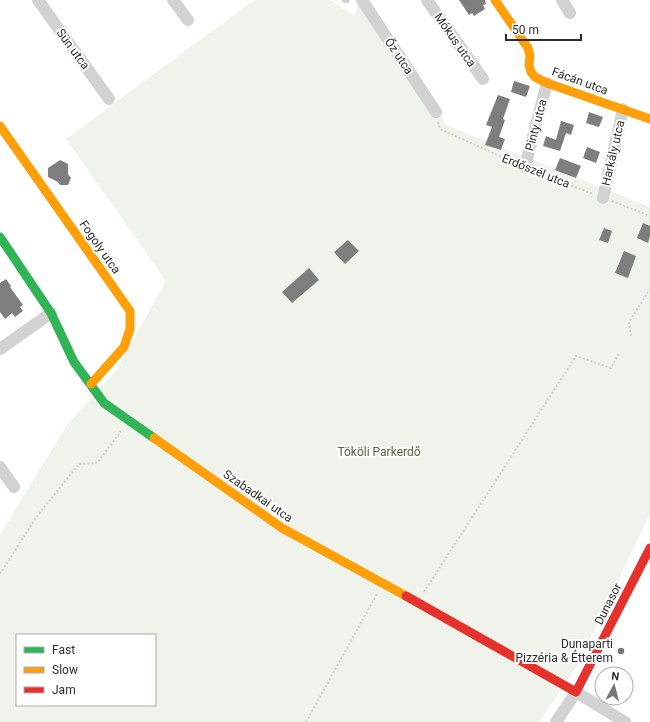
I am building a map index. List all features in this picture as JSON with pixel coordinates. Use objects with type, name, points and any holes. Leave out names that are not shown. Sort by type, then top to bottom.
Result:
[{"type":"street","name":"Sün utca","points":[[38,0],[109,98]]},
{"type":"street","points":[[172,0],[188,20]]},
{"type":"street","name":"Őz utca","points":[[362,0],[436,112]]},
{"type":"street","name":"Mókus utca","points":[[427,0],[483,79]]},
{"type":"street","name":"Fácán utca","points":[[496,0],[528,43],[526,44],[530,58],[529,66],[531,73],[538,79],[650,119]]},
{"type":"street","points":[[562,0],[570,12]]},
{"type":"street","name":"Pinty utca","points":[[525,167],[547,83]]},
{"type":"street","name":"Harkály utca","points":[[603,198],[623,109]]},
{"type":"street","name":"Fogoly utca","points":[[0,126],[130,311],[130,329],[124,347],[91,384]]},
{"type":"street","name":"Szabadkai utca","points":[[0,238],[51,313],[74,362],[104,403],[282,528],[576,692]]},
{"type":"street","points":[[0,349],[51,313]]},
{"type":"street","points":[[0,467],[14,487]]},
{"type":"street","name":"Dunasor","points":[[576,692],[650,548]]},
{"type":"street","points":[[556,722],[576,692],[625,722]]},
{"type":"path","name":"Erdőszél utca","points":[[436,112],[440,129],[525,167],[650,216]]},
{"type":"path","points":[[632,336],[629,322],[650,289]]},
{"type":"path","points":[[417,602],[576,356],[611,368],[619,353]]},
{"type":"path","points":[[0,574],[37,516],[79,464],[97,463],[129,421]]},
{"type":"path","points":[[306,722],[383,583]]},
{"type":"green space","name":"Tököli Parkerdő","points":[[256,0],[330,0],[355,16],[358,0],[364,0],[410,60],[446,125],[650,207],[650,514],[577,666],[539,722],[0,722],[0,535],[67,425],[115,372],[166,281],[66,139]]},
{"type":"building","points":[[459,0],[485,0],[486,4],[483,5],[485,9],[474,16],[472,13],[469,15]]},
{"type":"building","points":[[514,81],[530,86],[526,97],[511,92]]},
{"type":"building","points":[[498,95],[510,99],[499,137],[505,139],[501,150],[485,145],[492,127],[486,125]]},
{"type":"building","points":[[589,112],[603,117],[599,127],[586,123]]},
{"type":"building","points":[[561,121],[574,125],[571,135],[566,133],[560,151],[543,146],[546,136],[556,140]]},
{"type":"building","points":[[587,147],[600,152],[596,163],[583,158]]},
{"type":"building","points":[[560,158],[581,166],[576,178],[555,170]]},
{"type":"building","points":[[60,160],[68,164],[68,174],[71,178],[68,185],[60,185],[58,182],[48,177],[48,168]]},
{"type":"building","points":[[643,223],[650,226],[648,243],[637,238]]},
{"type":"building","points":[[604,228],[612,231],[608,243],[599,240]]},
{"type":"building","points":[[348,240],[359,251],[345,264],[334,252]]},
{"type":"building","points":[[624,251],[636,256],[628,278],[615,273]]},
{"type":"building","points":[[309,268],[319,280],[292,303],[282,292]]},
{"type":"building","points":[[6,279],[23,305],[20,307],[23,311],[15,317],[12,313],[5,319],[0,312],[0,283]]},
{"type":"traffic: fast","points":[[0,237],[51,313],[74,362],[104,403],[154,438]]},
{"type":"traffic: slow","points":[[495,0],[528,48],[530,56],[529,65],[531,72],[535,77],[547,83],[650,119]]},
{"type":"traffic: slow","points":[[0,126],[130,311],[130,329],[124,347],[91,384]]},
{"type":"traffic: slow","points":[[154,438],[282,528],[406,596]]},
{"type":"traffic: jam","points":[[406,596],[576,692],[650,548]]},
{"type":"place","name":"Dunaparti Pizzéria & Étterem","points":[[621,651]]}]
